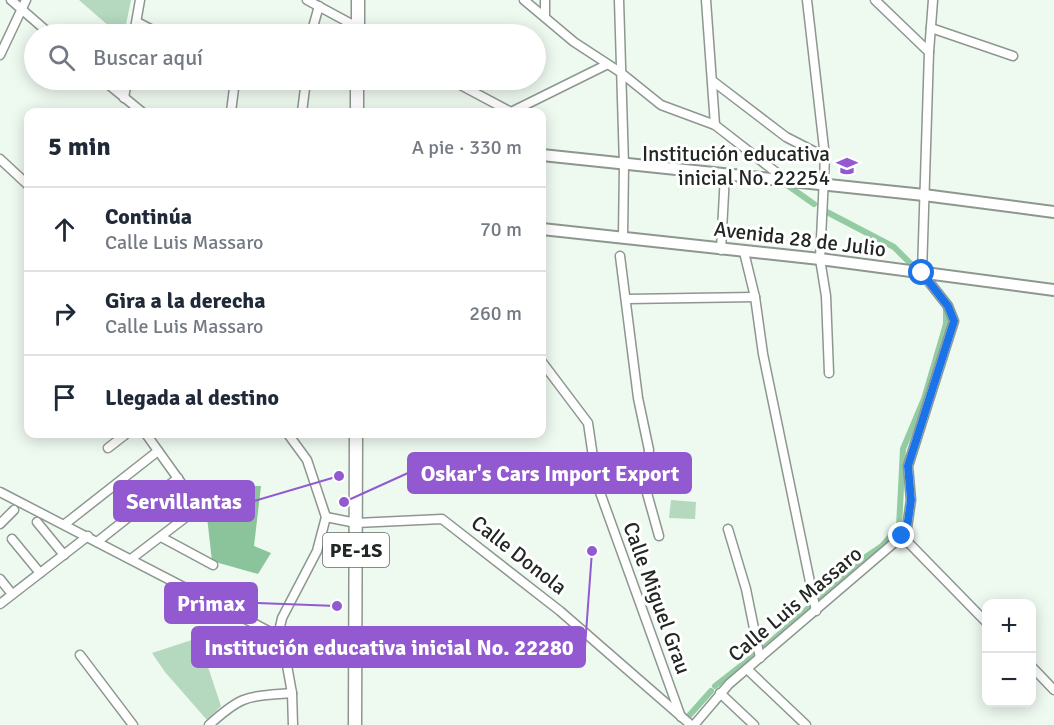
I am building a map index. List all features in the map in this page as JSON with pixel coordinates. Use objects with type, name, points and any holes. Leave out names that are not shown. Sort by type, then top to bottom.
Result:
[{"type":"highway","points":[[358,0],[358,24]]},
{"type":"highway","points":[[357,90],[357,108]]},
{"type":"highway","name":"PE-1S","points":[[355,725],[356,438]]},
{"type":"main road","points":[[546,155],[924,195],[1054,212]]},
{"type":"main road","name":"Avenida 28 de Julio","points":[[546,229],[819,259],[1054,290]]},
{"type":"street","points":[[11,0],[38,24]]},
{"type":"street","points":[[0,55],[26,0]]},
{"type":"street","points":[[140,0],[136,22],[140,24]]},
{"type":"street","points":[[308,0],[347,24]]},
{"type":"street","points":[[524,0],[661,105],[716,125],[788,182]]},
{"type":"street","points":[[545,0],[546,17]]},
{"type":"street","points":[[619,0],[624,165],[623,236]]},
{"type":"street","points":[[706,0],[716,125]]},
{"type":"street","points":[[807,0],[825,157],[819,259],[826,296],[829,373]]},
{"type":"street","points":[[875,0],[929,52]]},
{"type":"street","points":[[933,0],[929,52],[922,273],[948,306],[954,321],[908,466],[911,500],[907,528],[902,536],[982,617]]},
{"type":"street","points":[[314,24],[319,6]]},
{"type":"street","points":[[931,28],[1013,56]]},
{"type":"street","points":[[529,108],[606,65]]},
{"type":"street","points":[[714,82],[786,137],[825,157]]},
{"type":"street","points":[[115,90],[137,108]]},
{"type":"street","points":[[124,98],[125,90]]},
{"type":"street","points":[[232,108],[234,90]]},
{"type":"street","points":[[302,108],[305,90]]},
{"type":"street","points":[[469,90],[502,108]]},
{"type":"street","points":[[0,159],[24,181]]},
{"type":"street","points":[[721,250],[725,174]]},
{"type":"street","points":[[744,252],[755,297],[764,354],[816,611]]},
{"type":"street","points":[[620,256],[638,398],[649,450],[648,458],[640,468],[659,536]]},
{"type":"street","points":[[627,299],[755,297]]},
{"type":"street","name":"Calle Miguel Grau","points":[[546,367],[588,423],[597,484],[681,718]]},
{"type":"street","points":[[108,448],[121,438]]},
{"type":"street","points":[[131,559],[197,507],[196,502],[149,438]]},
{"type":"street","points":[[291,438],[307,460],[326,517],[317,551],[282,618],[282,638],[292,693],[293,725]]},
{"type":"street","points":[[65,524],[158,451]]},
{"type":"street","points":[[97,542],[178,478]]},
{"type":"street","points":[[0,492],[282,638]]},
{"type":"street","points":[[0,524],[14,510]]},
{"type":"street","name":"Calle Donola","points":[[326,517],[356,522],[442,519],[560,611],[681,718],[693,725]]},
{"type":"street","points":[[37,522],[64,555]]},
{"type":"street","points":[[728,529],[746,589],[760,658]]},
{"type":"street","points":[[0,604],[88,536]]},
{"type":"street","name":"Calle Luis Massaro","points":[[693,725],[720,693],[902,536]]},
{"type":"street","points":[[160,537],[213,565]]},
{"type":"street","points":[[12,539],[40,573]]},
{"type":"street","points":[[0,579],[12,594]]},
{"type":"street","points":[[80,655],[134,725]]},
{"type":"street","points":[[747,669],[806,725]]},
{"type":"street","points":[[1036,671],[1054,690]]},
{"type":"street","points":[[209,725],[236,702],[245,698],[292,693]]},
{"type":"street","points":[[720,693],[754,725]]},
{"type":"green space","points":[[79,0],[131,0],[126,24],[107,24]]},
{"type":"green space","points":[[261,486],[254,546],[271,553],[258,574],[212,561],[207,517],[209,509],[182,487]]},
{"type":"green space","points":[[671,500],[696,502],[695,519],[669,518]]},
{"type":"green space","points":[[201,637],[205,655],[201,657],[207,664],[221,706],[207,720],[165,672],[152,653]]},
{"type":"waterway","points":[[787,185],[814,204]]},
{"type":"waterway","points":[[825,211],[894,247],[915,268]]},
{"type":"waterway","points":[[818,600],[860,561],[882,546],[899,527],[903,449],[924,399],[946,324],[946,309]]},
{"type":"waterway","points":[[765,647],[812,605]]},
{"type":"waterway","points":[[715,686],[756,654]]},
{"type":"waterway","points":[[687,718],[711,691]]},
{"type":"place","name":"Institución educativa inicial No. 22254","points":[[847,166]]},
{"type":"place","name":"Servillantas","points":[[339,476]]},
{"type":"place","name":"Oskar's Cars Import Export","points":[[344,502]]},
{"type":"place","name":"Institución educativa inicial No. 22280","points":[[592,551]]},
{"type":"place","name":"Primax","points":[[337,606]]},
{"type":"route","points":[[902,536],[907,528],[911,500],[908,466],[954,321],[948,306],[922,273]]}]
